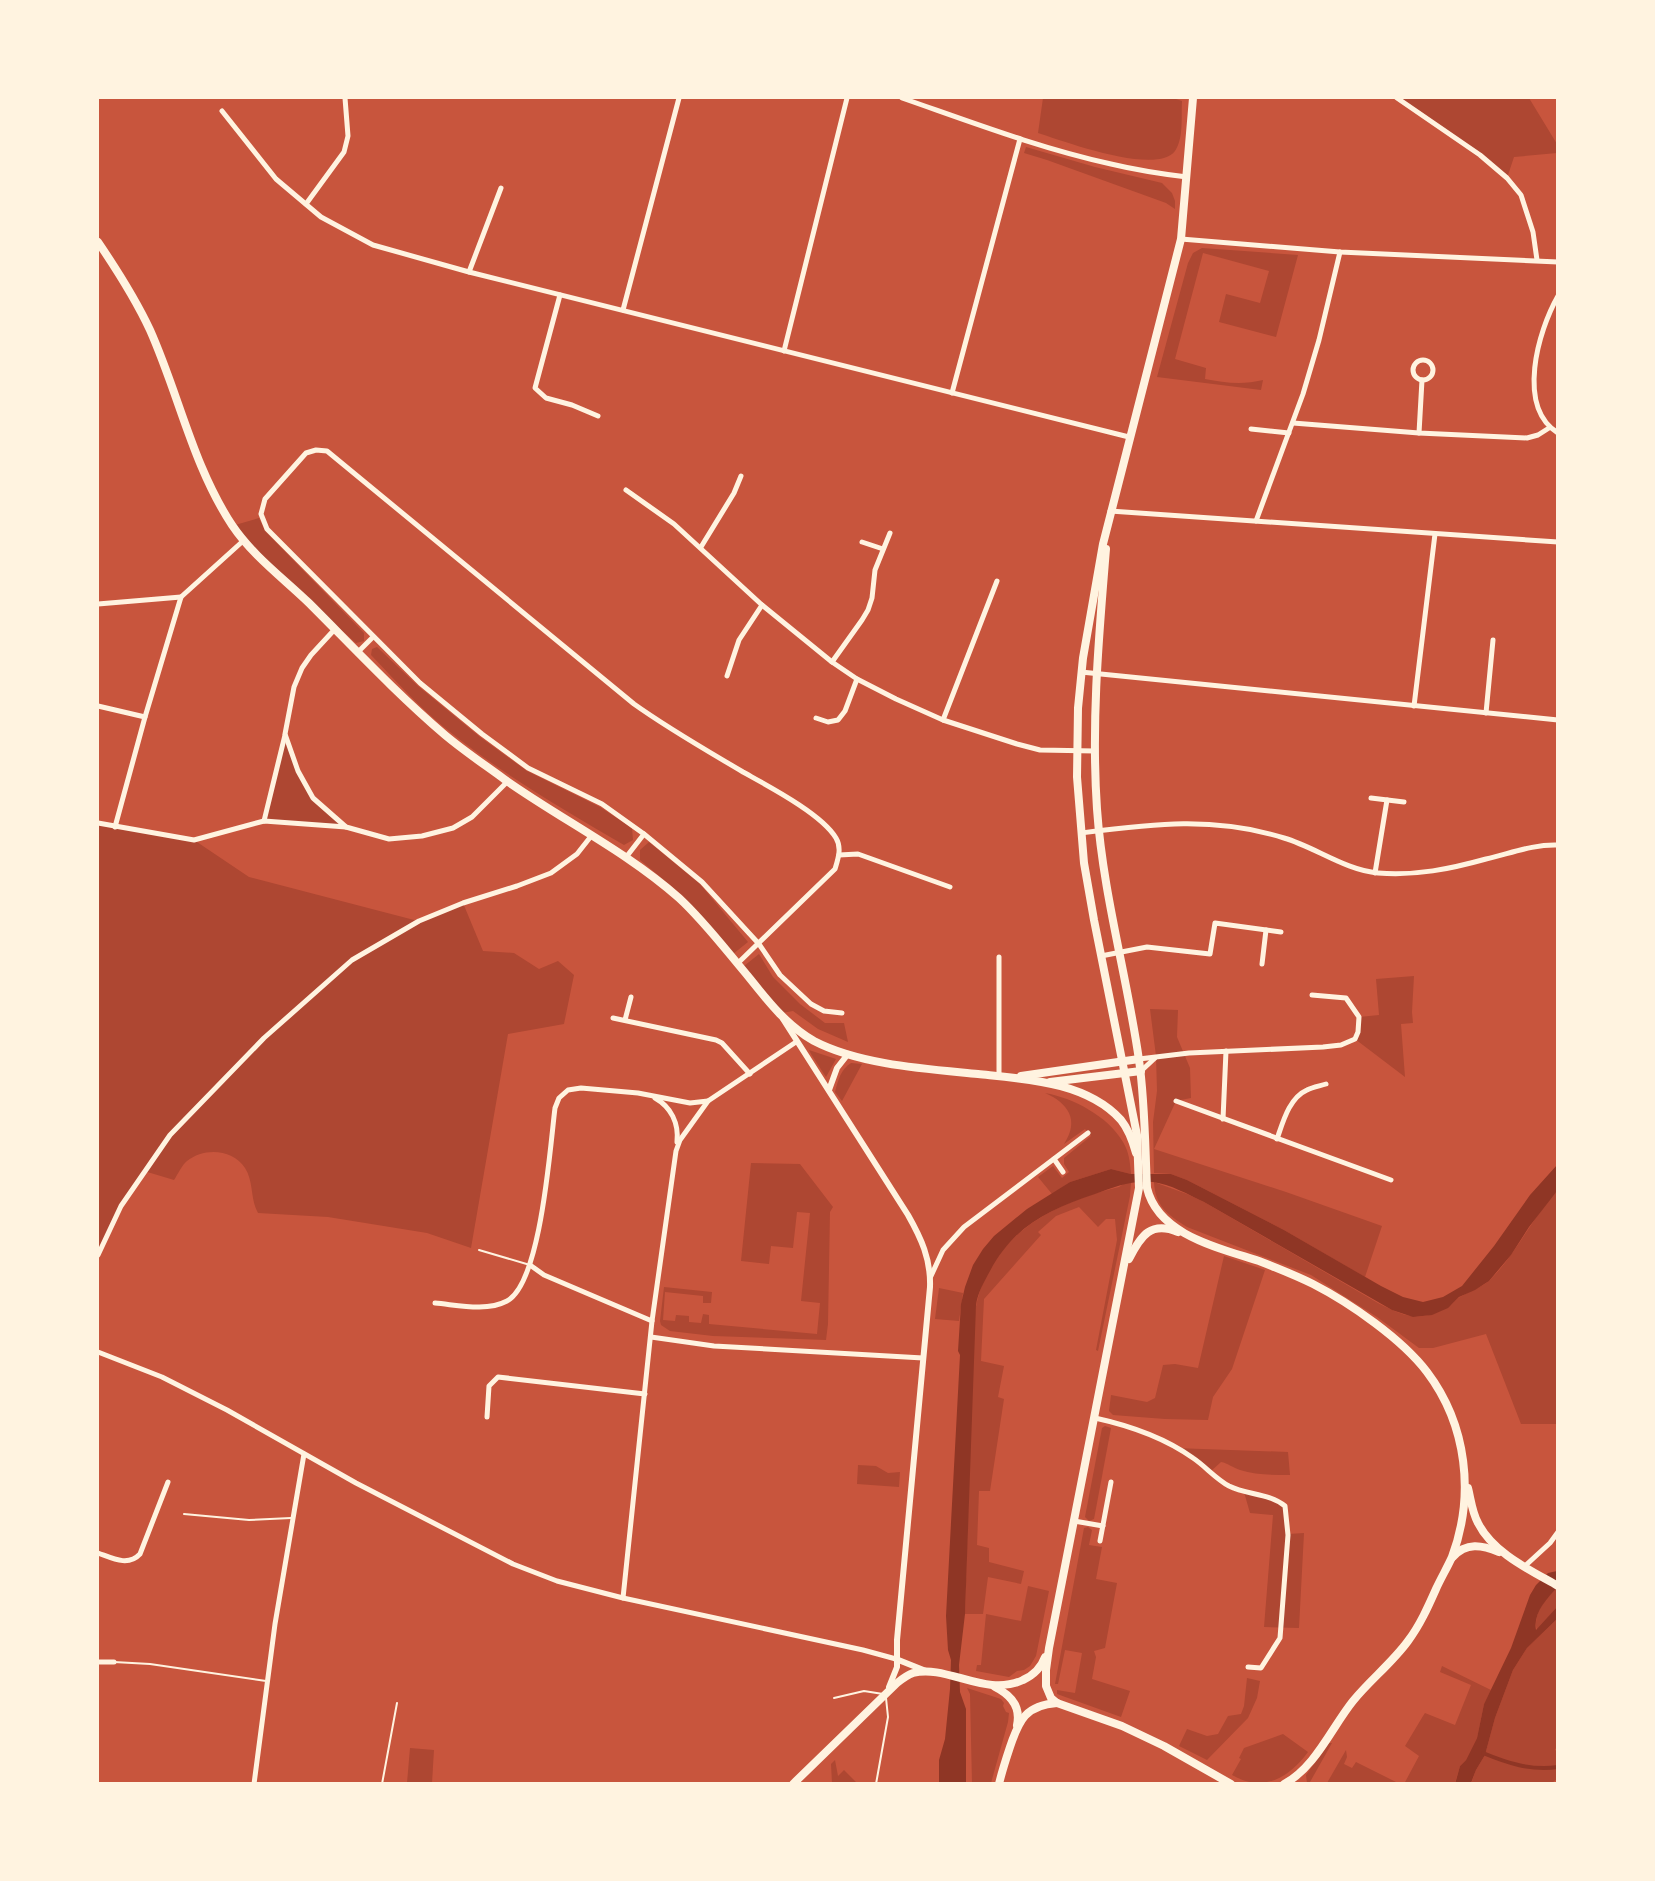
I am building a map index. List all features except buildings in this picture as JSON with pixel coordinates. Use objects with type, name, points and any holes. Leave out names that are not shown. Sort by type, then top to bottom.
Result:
[{"type":"main road","points":[[1193,98],[1181,239],[1110,511],[1097,573],[1081,672],[1077,752],[1081,833],[1094,920],[1137,1135],[1143,1188],[1125,1267],[1049,1648],[1046,1686],[1051,1698],[1057,1703],[1122,1726],[1164,1746],[1228,1783]]},
{"type":"main road","points":[[98,242],[113,264],[149,329],[207,482],[230,523],[243,541],[448,738],[507,781],[627,856],[679,898],[704,924],[781,1016],[810,1038],[848,1054],[892,1064],[999,1076],[1044,1083],[1077,1092],[1094,1100],[1117,1116],[1129,1133],[1141,1169]]},
{"type":"main road","points":[[1110,511],[1096,674],[1095,751],[1099,831],[1141,1071],[1141,1169]]},
{"type":"main road","points":[[999,1076],[1048,1073],[1139,1059]]},
{"type":"main road","points":[[1044,1083],[1141,1071]]},
{"type":"main road","points":[[1143,1188],[1159,1212],[1191,1237]]},
{"type":"main road","points":[[1125,1267],[1137,1244],[1153,1229],[1169,1228],[1267,1264],[1315,1285],[1395,1340],[1419,1362],[1438,1388],[1453,1419],[1478,1524],[1488,1539],[1514,1559],[1557,1586]]},
{"type":"main road","points":[[1284,1784],[1296,1781],[1365,1687],[1409,1641],[1447,1568],[1455,1547],[1465,1493],[1464,1464]]},
{"type":"main road","points":[[1447,1568],[1459,1551],[1474,1546],[1494,1550],[1514,1559]]},
{"type":"main road","points":[[793,1784],[907,1675],[920,1672],[933,1673],[992,1685],[1012,1684],[1032,1676],[1044,1661],[1049,1648]]},
{"type":"main road","points":[[992,1685],[1005,1692],[1018,1710],[1017,1725],[999,1784]]},
{"type":"main road","points":[[1017,1725],[1037,1706],[1057,1703]]},
{"type":"street","points":[[306,204],[344,152],[348,136],[345,98]]},
{"type":"street","points":[[623,310],[679,98]]},
{"type":"street","points":[[784,351],[847,98]]},
{"type":"street","points":[[902,98],[1020,139],[1109,164],[1187,177]]},
{"type":"street","points":[[1397,98],[1480,155],[1507,178],[1521,195],[1533,232],[1538,260]]},
{"type":"street","points":[[222,111],[276,179],[321,217],[373,245],[469,272],[1129,437]]},
{"type":"street","points":[[952,393],[1020,139]]},
{"type":"street","points":[[469,272],[501,188]]},
{"type":"street","points":[[1181,239],[1340,252],[1557,262]]},
{"type":"street","points":[[1256,521],[1293,423],[1320,340],[1340,252]]},
{"type":"street","points":[[560,295],[535,388],[546,398],[572,405],[598,416]]},
{"type":"street","points":[[1557,296],[1541,332],[1535,358],[1534,384],[1539,409],[1550,428],[1557,434]]},
{"type":"street","points":[[1419,433],[1422,380]]},
{"type":"street","points":[[1293,423],[1419,433],[1527,438],[1550,428]]},
{"type":"street","points":[[1251,429],[1289,433]]},
{"type":"street","points":[[737,963],[759,944],[835,869],[839,855],[838,840],[830,829],[795,802],[664,725],[634,704],[327,452],[316,450],[306,453],[265,499],[261,514],[267,529],[420,683],[528,768],[602,804],[644,834],[702,882],[759,944],[780,975],[811,1004],[824,1011],[842,1012]]},
{"type":"street","points":[[701,547],[734,493],[741,476]]},
{"type":"street","points":[[626,490],[674,524],[762,605],[832,663],[857,679],[943,720],[1017,744],[1040,750],[1095,751]]},
{"type":"street","points":[[1110,511],[1557,542]]},
{"type":"street","points":[[832,663],[868,610],[872,598],[873,578],[890,533]]},
{"type":"street","points":[[1414,706],[1435,534]]},
{"type":"street","points":[[116,826],[145,717],[181,597],[243,541]]},
{"type":"street","points":[[862,542],[884,549]]},
{"type":"street","points":[[943,720],[997,581]]},
{"type":"street","points":[[98,604],[181,597]]},
{"type":"street","points":[[727,676],[739,640],[762,605]]},
{"type":"street","points":[[264,821],[292,695],[302,668],[335,629]]},
{"type":"street","points":[[357,652],[373,637]]},
{"type":"street","points":[[1485,713],[1493,640]]},
{"type":"street","points":[[1081,672],[1557,720]]},
{"type":"street","points":[[816,718],[828,722],[838,720],[845,711],[857,679]]},
{"type":"street","points":[[98,706],[145,717]]},
{"type":"street","points":[[285,734],[298,771],[313,798],[346,827]]},
{"type":"street","points":[[98,824],[194,840],[264,821],[346,827],[389,839],[422,836],[453,828],[472,817],[507,781]]},
{"type":"street","points":[[1371,798],[1404,802]]},
{"type":"street","points":[[1375,873],[1387,800]]},
{"type":"street","points":[[1081,833],[1171,823],[1210,823],[1247,827],[1286,838],[1375,873],[1417,874],[1485,860],[1528,848],[1557,845]]},
{"type":"street","points":[[627,856],[644,834]]},
{"type":"street","points":[[98,1255],[121,1206],[170,1135],[264,1038],[352,960],[419,921],[463,903],[551,873],[577,854],[592,835]]},
{"type":"street","points":[[839,855],[858,854],[950,887]]},
{"type":"street","points":[[1101,956],[1147,947],[1210,954],[1215,923],[1281,932]]},
{"type":"street","points":[[1262,964],[1266,930]]},
{"type":"street","points":[[999,957],[999,1076]]},
{"type":"street","points":[[1139,1059],[1226,1051],[1341,1045],[1355,1039],[1359,1017],[1346,998],[1312,995]]},
{"type":"street","points":[[626,1020],[631,998]]},
{"type":"street","points":[[781,1016],[918,1232],[926,1251],[931,1276],[922,1358],[897,1667],[896,1674],[885,1694]]},
{"type":"street","points":[[613,1018],[716,1040],[723,1043],[750,1074]]},
{"type":"street","points":[[676,1151],[680,1140],[708,1101],[796,1042]]},
{"type":"street","points":[[1223,1119],[1226,1051]]},
{"type":"street","points":[[828,1090],[837,1068],[848,1054]]},
{"type":"street","points":[[1141,1071],[1156,1056]]},
{"type":"street","points":[[1277,1139],[1287,1112],[1295,1100],[1305,1090],[1326,1084]]},
{"type":"street","points":[[435,1303],[484,1307],[500,1304],[510,1300],[523,1284],[536,1243],[555,1108],[559,1098],[568,1090],[581,1088],[651,1095],[690,1103],[708,1101]]},
{"type":"street","points":[[623,1598],[652,1321],[678,1135],[669,1109],[651,1095]]},
{"type":"street","points":[[1176,1101],[1391,1180]]},
{"type":"street","points":[[931,1276],[943,1250],[955,1236],[974,1219],[1088,1133]]},
{"type":"street","points":[[1054,1159],[1064,1172]]},
{"type":"street","points":[[530,1265],[543,1275],[652,1321]]},
{"type":"street","points":[[651,1336],[714,1346],[922,1358]]},
{"type":"street","points":[[98,1352],[162,1377],[513,1564],[557,1581],[623,1598],[854,1648],[896,1659],[903,1664],[933,1673]]},
{"type":"street","points":[[487,1417],[489,1386],[498,1377],[645,1394]]},
{"type":"street","points":[[1095,1418],[1136,1430],[1170,1445],[1192,1457],[1227,1485],[1244,1492],[1277,1499],[1285,1506],[1288,1534],[1280,1638],[1262,1668],[1248,1667]]},
{"type":"street","points":[[254,1784],[275,1624],[304,1454]]},
{"type":"street","points":[[98,1553],[119,1561],[129,1561],[140,1554],[168,1482]]},
{"type":"street","points":[[1100,1541],[1111,1482]]},
{"type":"street","points":[[1074,1521],[1103,1526]]},
{"type":"street","points":[[1525,1566],[1550,1543],[1557,1532]]},
{"type":"street","points":[[98,1662],[114,1662]]},
{"type":"lane","points":[[479,1250],[530,1265]]},
{"type":"lane","points":[[184,1514],[249,1520],[294,1518]]},
{"type":"lane","points":[[114,1662],[150,1664],[268,1682]]},
{"type":"lane","points":[[834,1698],[864,1691],[885,1694],[888,1717],[876,1784]]},
{"type":"lane","points":[[382,1784],[397,1703]]},
{"type":"shaded area","points":[[1043,98],[1173,98],[1182,101],[1181,133],[1178,146],[1165,158],[1150,160],[1088,149],[1038,133]]},
{"type":"shaded area","points":[[1397,98],[1529,98],[1557,144],[1557,153],[1514,157],[1507,178]]},
{"type":"shaded area","points":[[1026,147],[1162,183],[1172,193],[1175,209],[1166,203],[1024,153]]},
{"type":"shaded area","points":[[1202,248],[1298,255],[1276,337],[1219,322],[1226,294],[1260,303],[1269,271],[1203,253],[1175,359],[1206,368],[1205,379],[1234,383],[1263,380],[1261,390],[1157,377],[1188,263],[1193,253]]},
{"type":"shaded area","points":[[259,518],[265,531],[364,633],[364,641],[356,643],[338,627],[245,539],[235,525]]},
{"type":"shaded area","points":[[377,647],[418,686],[480,737],[527,771],[600,807],[632,828],[633,840],[624,845],[537,793],[474,750],[432,717],[371,655],[372,649]]},
{"type":"shaded area","points":[[285,734],[298,771],[313,797],[346,827],[264,821]]},
{"type":"shaded area","points":[[98,823],[194,840],[249,877],[418,921],[463,903],[483,951],[514,953],[539,969],[558,961],[574,975],[564,1024],[508,1034],[471,1248],[427,1233],[328,1217],[258,1213],[245,1168],[233,1157],[210,1152],[187,1161],[174,1180],[144,1171],[121,1206],[98,1255]]},
{"type":"shaded area","points":[[649,842],[700,884],[748,942],[733,954],[682,895],[640,860],[640,850]]},
{"type":"shaded area","points":[[759,954],[773,977],[800,1004],[825,1023],[844,1023],[848,1042],[818,1029],[793,1011],[782,1013],[744,966]]},
{"type":"shaded area","points":[[1414,976],[1413,1023],[1401,1024],[1405,1077],[1355,1039],[1359,1017],[1379,1015],[1376,979]]},
{"type":"shaded area","points":[[1150,1009],[1178,1010],[1177,1037],[1190,1068],[1191,1098],[1176,1101],[1154,1149],[1382,1226],[1365,1277],[1284,1230],[1187,1180],[1171,1174],[1154,1173],[1153,1122],[1157,1091],[1156,1056]]},
{"type":"shaded area","points":[[809,1050],[836,1059],[826,1077],[811,1054]]},
{"type":"shaded area","points":[[851,1063],[862,1064],[842,1101],[835,1092],[842,1072]]},
{"type":"shaded area","points":[[1045,1093],[1078,1104],[1108,1124],[1125,1146],[1131,1174],[1111,1169],[1070,1182],[1052,1194],[1038,1177],[1053,1166],[1062,1178],[1069,1172],[1064,1164],[1064,1158],[1091,1136],[1085,1129],[1064,1144],[1071,1127],[1069,1113],[1060,1102]]},
{"type":"shaded area","points":[[751,1163],[800,1164],[833,1207],[830,1212],[826,1340],[713,1336],[670,1331],[661,1325],[664,1287],[712,1292],[711,1303],[703,1303],[703,1296],[665,1292],[663,1320],[675,1321],[676,1315],[689,1316],[689,1322],[701,1323],[703,1314],[709,1315],[709,1324],[817,1334],[820,1303],[801,1301],[810,1213],[797,1212],[793,1248],[771,1246],[769,1264],[741,1261]]},
{"type":"shaded area","points":[[1557,1165],[1557,1191],[1511,1255],[1489,1281],[1459,1297],[1448,1308],[1432,1315],[1413,1317],[1392,1310],[1204,1202],[1159,1183],[1137,1182],[1123,1185],[1062,1206],[1021,1231],[1010,1242],[999,1255],[986,1279],[976,1305],[965,1614],[959,1665],[960,1692],[966,1709],[966,1783],[939,1784],[939,1760],[945,1739],[950,1689],[951,1660],[948,1650],[946,1616],[961,1304],[973,1265],[994,1236],[1027,1209],[1070,1182],[1111,1169],[1131,1174],[1171,1174],[1284,1230],[1381,1286],[1403,1297],[1423,1302],[1443,1297],[1462,1286],[1530,1195]]},
{"type":"shaded area","points":[[1131,1182],[1098,1351],[1096,1350],[1117,1240],[1115,1219],[1106,1219],[1098,1227],[1079,1207],[1056,1216],[1038,1232],[1041,1235],[984,1299],[981,1361],[1004,1366],[998,1397],[1004,1399],[990,1491],[979,1491],[977,1545],[989,1548],[989,1562],[1024,1571],[1021,1584],[988,1577],[983,1614],[965,1614],[974,1321],[979,1293],[990,1269],[1004,1248],[1023,1230],[1067,1204]]},
{"type":"shaded area","points":[[1154,1182],[1204,1202],[1378,1303],[1397,1312],[1414,1316],[1440,1311],[1490,1280],[1557,1191],[1557,1424],[1521,1424],[1486,1334],[1433,1348],[1419,1348],[1377,1317],[1311,1275],[1187,1227],[1160,1204]]},
{"type":"shaded area","points":[[1224,1256],[1265,1270],[1232,1369],[1213,1397],[1208,1420],[1113,1415],[1109,1411],[1111,1395],[1147,1402],[1155,1398],[1163,1365],[1175,1364],[1198,1368]]},
{"type":"shaded area","points":[[939,1288],[963,1293],[959,1321],[935,1319]]},
{"type":"shaded area","points":[[1105,1426],[1111,1428],[1094,1519],[1089,1521],[1085,1517],[1102,1428]]},
{"type":"shaded area","points":[[1175,1448],[1288,1452],[1290,1475],[1252,1473],[1221,1462],[1210,1472]]},
{"type":"shaded area","points":[[858,1465],[876,1466],[888,1473],[900,1472],[899,1487],[857,1484]]},
{"type":"shaded area","points":[[1244,1492],[1265,1496],[1285,1506],[1288,1534],[1304,1533],[1299,1628],[1264,1627],[1273,1515],[1250,1513]]},
{"type":"shaded area","points":[[1088,1527],[1092,1530],[1089,1545],[1102,1547],[1096,1579],[1117,1583],[1105,1648],[1094,1651],[1096,1657],[1092,1679],[1130,1691],[1121,1717],[1057,1694],[1057,1690],[1075,1693],[1082,1653],[1065,1650],[1058,1684],[1055,1684],[1084,1528]]},
{"type":"shaded area","points":[[1557,1571],[1557,1588],[1538,1613],[1536,1630],[1557,1607],[1557,1619],[1527,1648],[1513,1670],[1495,1718],[1485,1755],[1471,1783],[1455,1784],[1460,1766],[1466,1760],[1477,1738],[1484,1704],[1511,1648],[1530,1595],[1548,1573]]},
{"type":"shaded area","points":[[1028,1586],[1049,1591],[1036,1656],[1030,1666],[1009,1677],[976,1671],[977,1665],[981,1665],[986,1614],[1021,1621]]},
{"type":"shaded area","points":[[1557,1588],[1557,1607],[1537,1631],[1538,1613]]},
{"type":"shaded area","points":[[1557,1619],[1558,1744],[1555,1750],[1557,1751],[1557,1779],[1552,1783],[1471,1784],[1485,1755],[1495,1718],[1513,1670],[1527,1648]]},
{"type":"shaded area","points":[[1442,1666],[1491,1690],[1484,1704],[1477,1738],[1466,1760],[1460,1766],[1455,1783],[1404,1784],[1419,1756],[1405,1746],[1425,1713],[1455,1725],[1471,1685],[1440,1672]]},
{"type":"shaded area","points":[[1247,1678],[1260,1681],[1257,1698],[1248,1718],[1207,1760],[1179,1746],[1187,1729],[1207,1736],[1218,1734],[1228,1716],[1241,1714]]},
{"type":"shaded area","points":[[967,1688],[1001,1699],[1006,1712],[1009,1713],[991,1783],[972,1783],[970,1694]]},
{"type":"shaded area","points":[[1283,1734],[1308,1752],[1292,1769],[1274,1780],[1265,1782],[1254,1783],[1232,1775],[1244,1748]]},
{"type":"shaded area","points":[[1329,1743],[1332,1743],[1310,1782],[1312,1783],[1307,1783],[1306,1775]]},
{"type":"shaded area","points":[[410,1748],[434,1750],[432,1783],[407,1783]]},
{"type":"shaded area","points":[[1346,1750],[1347,1757],[1344,1764],[1352,1768],[1356,1762],[1398,1783],[1327,1783]]},
{"type":"shaded area","points":[[835,1760],[838,1776],[844,1770],[857,1783],[832,1783],[831,1764]]},
{"type":"waterway","points":[[1483,1753],[1519,1765],[1538,1768],[1558,1767]]}]
